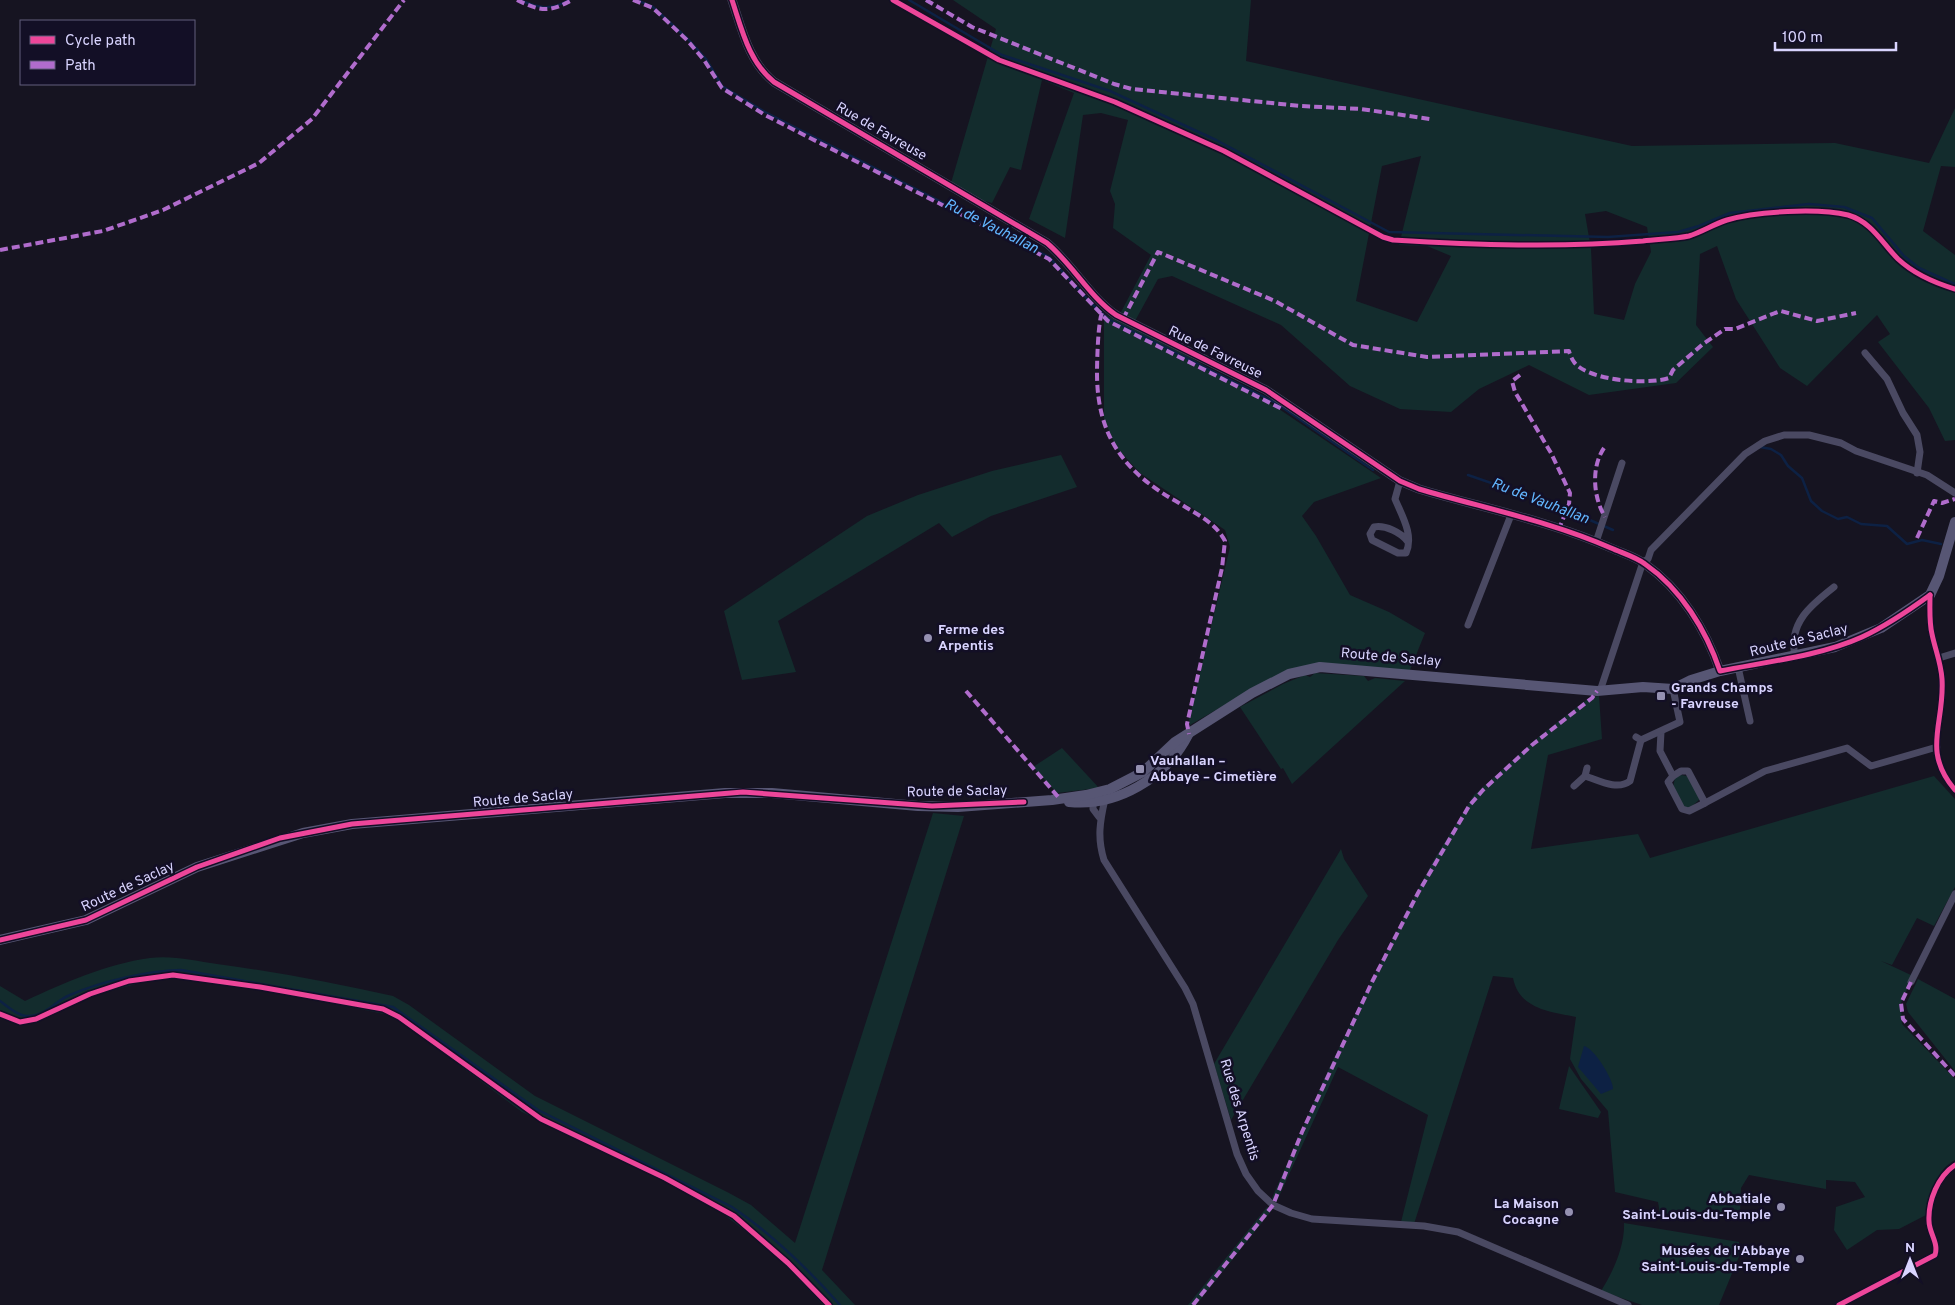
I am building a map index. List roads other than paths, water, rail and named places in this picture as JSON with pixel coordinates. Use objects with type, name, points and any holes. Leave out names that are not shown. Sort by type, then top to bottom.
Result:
[{"type":"main road","points":[[1930,595],[1939,576],[1947,543],[1955,522]]},
{"type":"main road","name":"Route de Saclay","points":[[0,940],[86,920],[197,867],[280,838],[352,824],[734,792],[772,793],[936,806],[1052,800],[1092,794],[1125,783],[1159,759],[1175,742],[1220,712],[1274,681],[1305,669],[1320,667],[1600,690],[1643,687],[1673,689],[1691,680],[1720,671],[1794,656],[1860,638],[1900,616],[1930,595]]},
{"type":"main road","name":"Route de Saclay","points":[[1052,800],[1091,802],[1128,792],[1146,782],[1177,753],[1189,734]]},
{"type":"street","name":"Rue de Favreuse","points":[[732,0],[747,44],[758,67],[774,82],[1047,243],[1061,256],[1106,308],[1116,315],[1266,390],[1400,481],[1419,489],[1596,542],[1643,562],[1667,583],[1682,600],[1709,642],[1720,671]]},
{"type":"street","points":[[1865,353],[1887,379],[1916,435],[1920,452],[1917,473]]},
{"type":"street","points":[[1600,690],[1643,562],[1648,559],[1651,550],[1664,536],[1741,457],[1756,445],[1773,438],[1801,434],[1821,437],[1927,476],[1955,493]]},
{"type":"street","points":[[1596,542],[1622,463]]},
{"type":"street","points":[[1400,481],[1394,499],[1408,531],[1409,546],[1406,552],[1398,553],[1372,540],[1370,534],[1374,528],[1382,526],[1408,542]]},
{"type":"street","points":[[1468,625],[1511,515]]},
{"type":"street","points":[[1794,656],[1792,643],[1797,623],[1815,602],[1834,587]]},
{"type":"street","points":[[1930,595],[1931,632],[1939,658],[1942,694],[1937,747],[1941,771],[1955,790]]},
{"type":"street","points":[[1939,658],[1955,653]]},
{"type":"street","points":[[1738,668],[1750,721]]},
{"type":"street","points":[[1585,776],[1616,786],[1630,781],[1638,738],[1661,732],[1671,725],[1680,722],[1673,689]]},
{"type":"street","points":[[1661,732],[1660,751],[1673,776]]},
{"type":"street","points":[[1705,803],[1688,771],[1682,771],[1673,776],[1668,782],[1682,809],[1689,811],[1705,803],[1765,771],[1847,748],[1871,766],[1937,747]]},
{"type":"street","points":[[1574,786],[1585,776],[1587,768]]},
{"type":"street","name":"Route de Saclay","points":[[1091,802],[1093,797],[1119,790],[1125,783]]},
{"type":"street","name":"Rue des Arpentis","points":[[1105,799],[1099,817],[1101,850],[1104,860],[1185,988],[1193,1004],[1237,1154],[1246,1174],[1258,1191],[1273,1205],[1312,1219],[1424,1226],[1458,1232],[1628,1305]]},
{"type":"street","name":"Rue des Arpentis","points":[[1091,802],[1093,809],[1099,817]]},
{"type":"street","points":[[1911,982],[1955,894]]},
{"type":"street","points":[[1839,1305],[1935,1255],[1937,1248],[1929,1221],[1932,1203],[1939,1180],[1955,1166]]},
{"type":"water","points":[[1584,1046],[1593,1052],[1602,1064],[1610,1078],[1613,1089],[1601,1094],[1578,1067]]},
{"type":"waterway","name":"Ru de Vauhallan","points":[[520,0],[544,7],[556,6],[569,0]]},
{"type":"waterway","name":"Ru de Vauhallan","points":[[637,0],[653,7],[688,39],[706,59],[722,86],[765,112],[1049,257],[1108,319],[1276,403],[1373,470]]},
{"type":"waterway","points":[[909,0],[1002,55],[1110,91],[1216,140],[1389,232],[1608,237],[1678,232],[1699,226],[1730,213],[1809,204],[1844,207],[1872,218],[1904,256],[1919,268],[1955,284]]},
{"type":"waterway","name":"Ru de Vauhallan","points":[[1760,447],[1771,449],[1781,455],[1788,466],[1802,478],[1811,501],[1822,511],[1838,519],[1847,517],[1861,524],[1887,526],[1907,544],[1922,540],[1941,544]]},
{"type":"waterway","name":"Ru de Vauhallan","points":[[1468,475],[1555,505],[1613,530]]},
{"type":"waterway","points":[[0,1001],[22,1015],[36,1015],[65,998],[96,985],[139,975],[181,970],[393,1007],[538,1110],[732,1207],[747,1217],[789,1253],[840,1305]]},
{"type":"place","name":"Ferme des Arpentis","points":[[928,638]]},
{"type":"place","name":"Grands Champs - Favreuse","points":[[1661,696]]},
{"type":"place","name":"Vauhallan – Abbaye – Cimetière","points":[[1140,769]]},
{"type":"place","name":"Abbatiale Saint-Louis-du-Temple","points":[[1781,1207]]},
{"type":"place","name":"La Maison Cocagne","points":[[1569,1212]]},
{"type":"place","name":"Musées de l'Abbaye Saint-Louis-du-Temple","points":[[1800,1259]]}]
